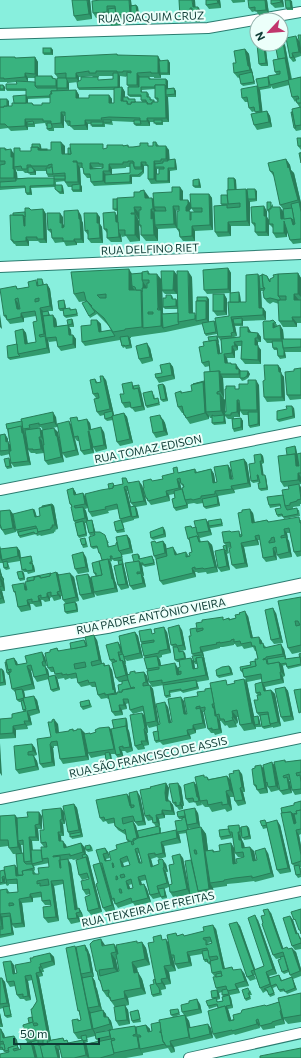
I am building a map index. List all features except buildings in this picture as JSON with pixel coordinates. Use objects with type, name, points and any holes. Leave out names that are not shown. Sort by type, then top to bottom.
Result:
[{"type":"street","name":"RUA JOAQUIM CRUZ","points":[[0,34],[208,28],[301,12]]},
{"type":"street","name":"RUA DELFINO RIET","points":[[0,267],[301,254]]},
{"type":"street","name":"RUA TOMAZ EDISON","points":[[0,490],[301,430]]},
{"type":"street","name":"RUA PADRE ANTÔNIO VIEIRA","points":[[0,644],[110,626],[301,585]]},
{"type":"street","name":"RUA SÃO FRANCISCO DE ASSIS","points":[[0,799],[301,738]]},
{"type":"street","name":"RUA TEIXEIRA DE FREITAS","points":[[0,952],[301,891]]},
{"type":"street","points":[[189,1058],[301,1033]]}]
